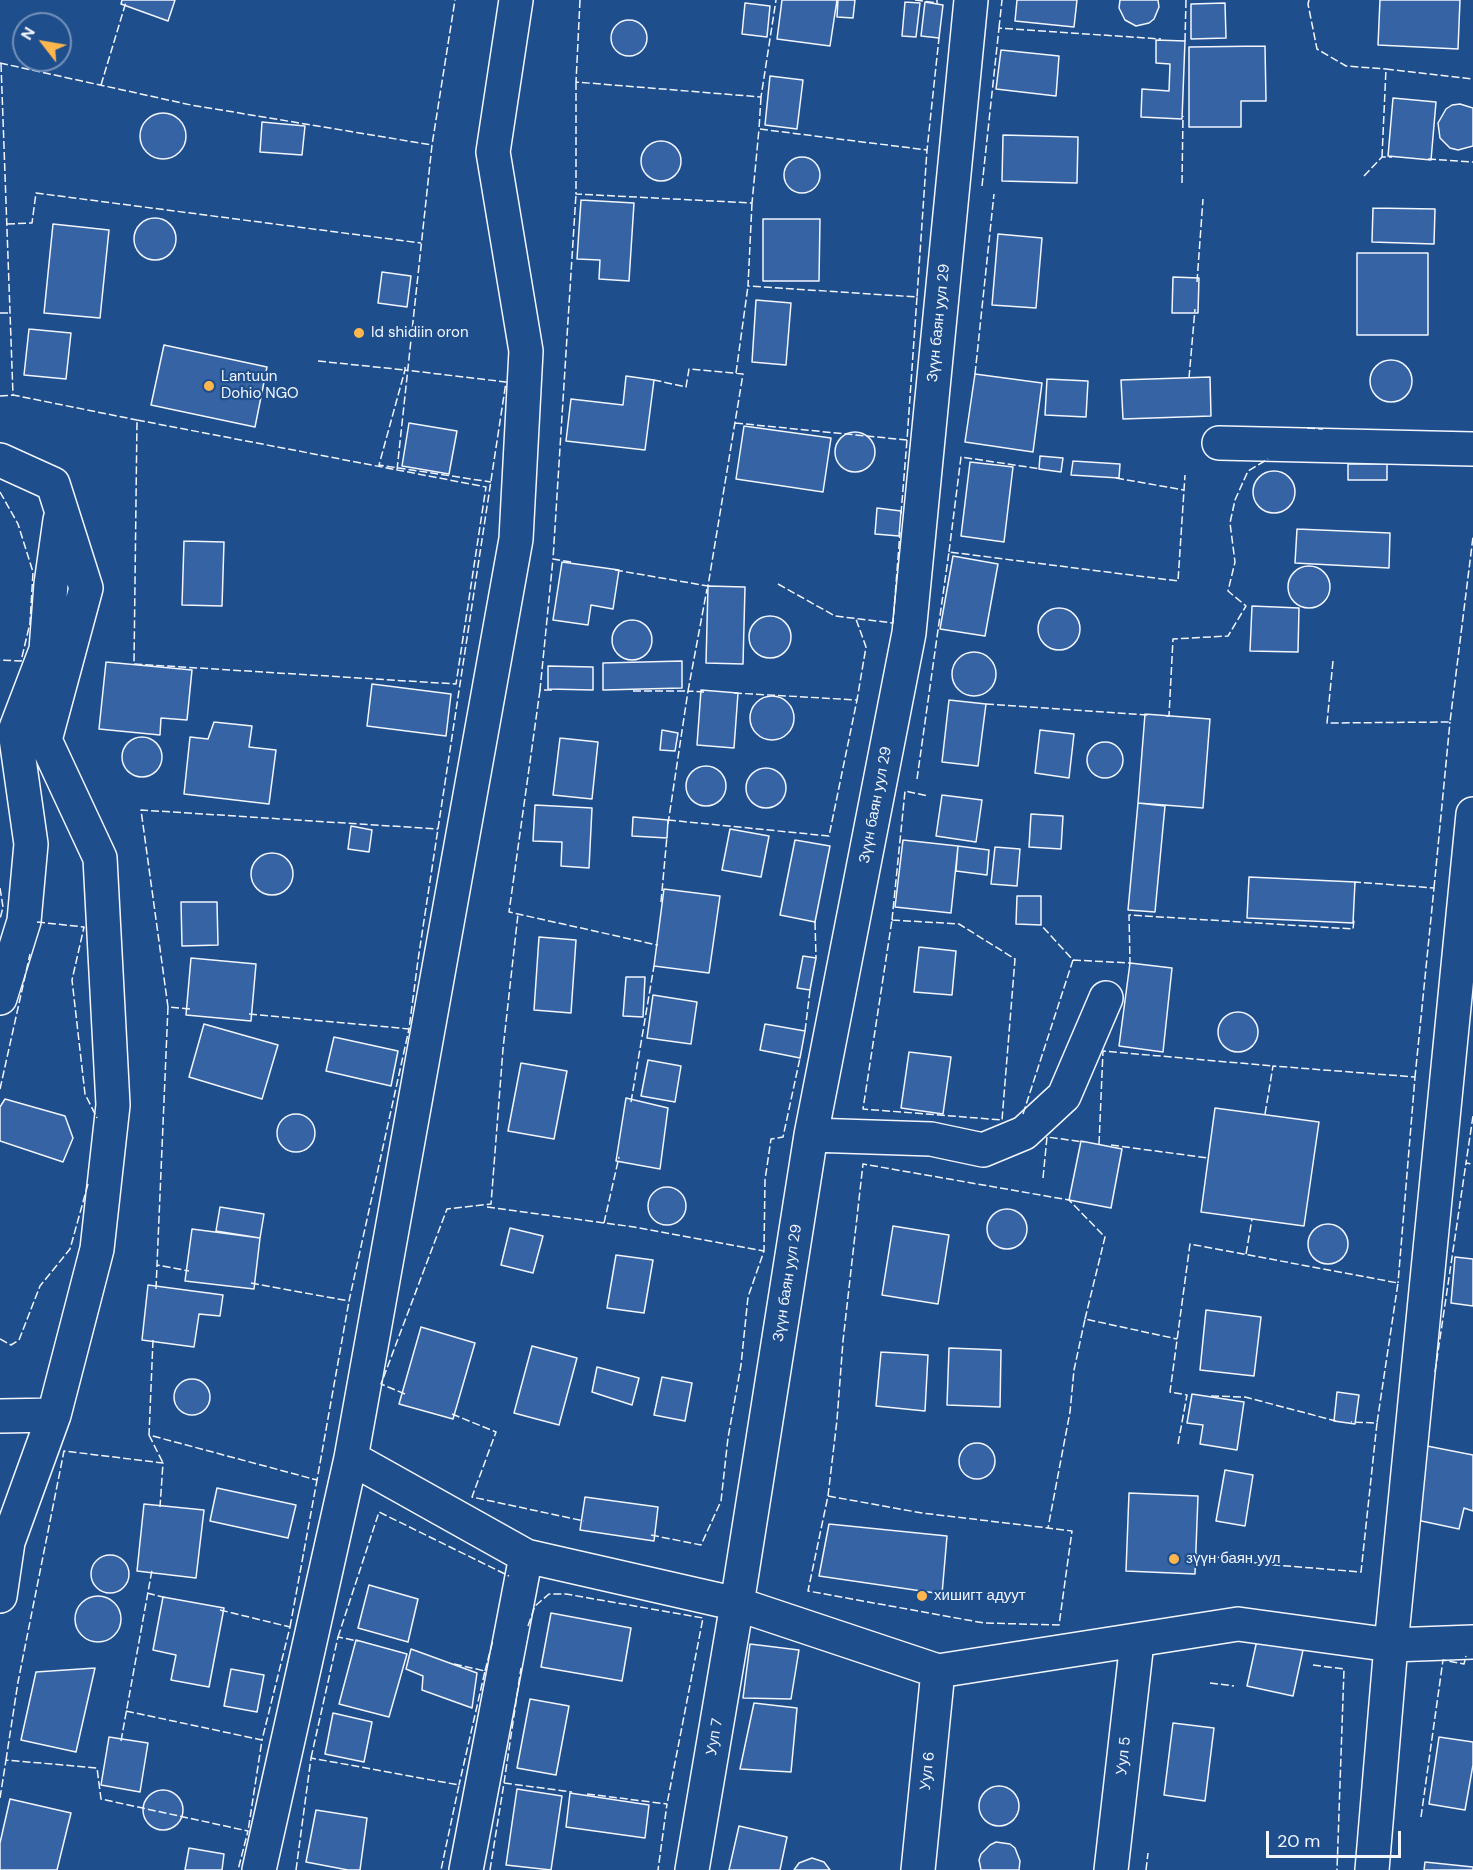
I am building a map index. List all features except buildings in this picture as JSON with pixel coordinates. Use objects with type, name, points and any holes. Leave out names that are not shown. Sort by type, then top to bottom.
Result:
[{"type":"street","points":[[259,1870],[351,1458],[516,539],[526,351],[493,152],[516,0]]},
{"type":"street","name":"Зүүн баян уул 29","points":[[737,1604],[811,1135],[909,633],[970,0]]},
{"type":"street","points":[[1219,443],[1473,449]]},
{"type":"street","points":[[0,460],[53,484],[86,588],[45,740],[100,858],[113,1105],[97,1249],[54,1415],[8,1542],[0,1596]]},
{"type":"street","points":[[0,999],[24,921],[31,844],[15,731],[46,650],[51,584],[62,510]]},
{"type":"street","points":[[1372,1870],[1391,1645],[1473,814]]},
{"type":"street","points":[[811,1135],[931,1139],[983,1150],[1024,1133],[1064,1096],[1106,998]]},
{"type":"street","points":[[0,1416],[54,1415]]},
{"type":"street","points":[[351,1458],[526,1556],[737,1604],[938,1671],[1137,1642],[1238,1624],[1391,1645],[1473,1642]]},
{"type":"street","points":[[466,1870],[526,1556]]},
{"type":"street","name":"Ууп 7","points":[[692,1870],[737,1604]]},
{"type":"street","name":"Уул 5","points":[[1111,1870],[1137,1642]]},
{"type":"street","name":"Уул 6","points":[[918,1870],[938,1671]]},
{"type":"fence","points":[[397,470],[432,145],[455,0]]},
{"type":"fence","points":[[580,0],[576,82],[761,97],[776,0]]},
{"type":"fence","points":[[915,0],[937,3],[937,0]]},
{"type":"fence","points":[[999,28],[1002,0]]},
{"type":"fence","points":[[1185,41],[1186,0]]},
{"type":"fence","points":[[1309,0],[1317,49],[1346,66],[1386,69]]},
{"type":"fence","points":[[101,85],[126,2]]},
{"type":"fence","points":[[982,186],[999,28],[1161,39]]},
{"type":"fence","points":[[761,97],[759,129],[927,150],[939,38]]},
{"type":"fence","points":[[0,63],[191,105],[432,145]]},
{"type":"fence","points":[[1,64],[13,395],[137,420]]},
{"type":"fence","points":[[1382,157],[1386,69],[1473,79]]},
{"type":"fence","points":[[576,82],[576,194],[752,203],[759,129]]},
{"type":"fence","points":[[1182,183],[1183,116]]},
{"type":"fence","points":[[752,203],[748,286],[917,297],[927,150]]},
{"type":"fence","points":[[1364,176],[1382,157],[1392,157]]},
{"type":"fence","points":[[1428,159],[1473,162]]},
{"type":"fence","points":[[7,224],[32,223],[36,193],[421,243]]},
{"type":"fence","points":[[571,562],[553,559],[576,194]]},
{"type":"fence","points":[[975,374],[994,194]]},
{"type":"fence","points":[[1197,282],[1203,199]]},
{"type":"fence","points":[[736,373],[748,286]]},
{"type":"fence","points":[[735,423],[907,440],[917,297]]},
{"type":"fence","points":[[1189,378],[1195,309]]},
{"type":"fence","points":[[0,313],[11,313]]},
{"type":"fence","points":[[318,361],[405,370],[405,367]]},
{"type":"fence","points":[[615,570],[708,586],[743,374],[689,369],[686,387],[654,380]]},
{"type":"fence","points":[[249,1014],[409,1029],[506,382],[405,370],[379,465],[491,482]]},
{"type":"fence","points":[[0,396],[13,395]]},
{"type":"fence","points":[[137,420],[486,487],[456,684],[134,664],[137,420]]},
{"type":"fence","points":[[1307,428],[1323,429]]},
{"type":"fence","points":[[901,514],[907,440]]},
{"type":"fence","points":[[949,552],[961,457],[1041,469]]},
{"type":"fence","points":[[1166,716],[1169,716],[1173,639],[1228,636],[1246,606],[1228,591],[1235,562],[1230,523],[1235,500],[1248,471],[1268,459]]},
{"type":"fence","points":[[917,779],[949,552],[1178,581],[1185,475]]},
{"type":"fence","points":[[1116,478],[1184,490]]},
{"type":"fence","points":[[0,492],[18,524],[33,572],[30,623],[21,661],[0,660]]},
{"type":"fence","points":[[778,584],[835,616],[893,623],[900,532]]},
{"type":"fence","points":[[1333,661],[1327,723],[1450,722],[1473,537]]},
{"type":"fence","points":[[552,690],[540,690],[553,559]]},
{"type":"fence","points":[[633,691],[688,691],[707,589]]},
{"type":"fence","points":[[734,693],[857,700],[866,647],[856,619]]},
{"type":"fence","points":[[540,690],[509,912],[657,944]]},
{"type":"fence","points":[[668,824],[688,691],[704,692]]},
{"type":"fence","points":[[668,820],[829,836],[857,700]]},
{"type":"fence","points":[[986,704],[1148,715]]},
{"type":"fence","points":[[1434,888],[1450,722]]},
{"type":"fence","points":[[892,920],[905,791],[928,796]]},
{"type":"fence","points":[[190,1009],[168,1007],[141,810],[438,829]]},
{"type":"fence","points":[[661,902],[667,836]]},
{"type":"fence","points":[[1355,884],[1355,882],[1434,888],[1415,1077]]},
{"type":"fence","points":[[0,888],[3,907],[0,919]]},
{"type":"fence","points":[[405,1394],[381,1384],[447,1209],[491,1204],[503,1049],[518,914]]},
{"type":"fence","points":[[1073,960],[1130,963],[1129,915],[1353,929],[1354,920]]},
{"type":"fence","points":[[892,920],[959,924],[1015,959],[1002,1120],[863,1109],[892,920]]},
{"type":"fence","points":[[37,922],[84,927],[72,980],[85,1094],[97,1118]]},
{"type":"fence","points":[[815,922],[816,958]]},
{"type":"fence","points":[[1023,1114],[1073,960],[1041,925]]},
{"type":"fence","points":[[0,1089],[30,954]]},
{"type":"fence","points":[[631,1102],[654,966]]},
{"type":"fence","points":[[805,1031],[810,990]]},
{"type":"fence","points":[[168,1007],[157,1265],[189,1271]]},
{"type":"fence","points":[[251,1283],[349,1301],[409,1029]]},
{"type":"fence","points":[[1099,1144],[1103,1051],[1273,1066]]},
{"type":"fence","points":[[651,1535],[701,1545],[721,1501],[728,1438],[741,1365],[748,1297],[764,1251],[765,1180],[771,1139],[783,1137],[800,1058]]},
{"type":"fence","points":[[1265,1114],[1273,1066],[1415,1077],[1398,1283]]},
{"type":"fence","points":[[1473,1116],[1466,1163],[1473,1164]]},
{"type":"fence","points":[[1043,1178],[1047,1137],[1084,1142]]},
{"type":"fence","points":[[1111,1145],[1208,1158]]},
{"type":"fence","points":[[604,1223],[619,1157]]},
{"type":"fence","points":[[1435,1372],[1466,1163]]},
{"type":"fence","points":[[1085,1319],[1105,1237],[1069,1200],[863,1164],[828,1496],[808,1591],[984,1623],[1059,1625],[1072,1531],[1048,1528],[1070,1412],[1074,1370],[1085,1319],[1177,1339]]},
{"type":"fence","points":[[0,1339],[11,1345],[19,1340],[40,1286],[70,1249],[88,1184]]},
{"type":"fence","points":[[487,1207],[634,1227],[764,1251]]},
{"type":"fence","points":[[1246,1254],[1252,1219]]},
{"type":"fence","points":[[1178,1444],[1187,1395],[1170,1392],[1190,1244],[1398,1283],[1377,1423]]},
{"type":"fence","points":[[156,1289],[157,1265]]},
{"type":"fence","points":[[153,1340],[149,1435],[317,1480],[349,1301]]},
{"type":"fence","points":[[1211,1396],[1245,1397],[1336,1421]]},
{"type":"fence","points":[[452,1414],[496,1432],[472,1497],[584,1521]]},
{"type":"fence","points":[[1196,1554],[1263,1564],[1361,1572],[1377,1423],[1351,1422]]},
{"type":"fence","points":[[149,1435],[163,1463]]},
{"type":"fence","points":[[6,1760],[18,1682],[64,1451],[163,1463],[160,1507]]},
{"type":"fence","points":[[290,1627],[317,1480]]},
{"type":"fence","points":[[828,1496],[922,1513],[1048,1528]]},
{"type":"fence","points":[[338,1637],[379,1512],[509,1576]]},
{"type":"fence","points":[[121,1741],[152,1570]]},
{"type":"fence","points":[[147,1593],[167,1598]]},
{"type":"fence","points":[[528,1626],[535,1606],[549,1594],[566,1594],[703,1618],[667,1804]]},
{"type":"fence","points":[[220,1610],[290,1627],[262,1740]]},
{"type":"fence","points":[[311,1758],[338,1637],[358,1641]]},
{"type":"fence","points":[[485,1671],[493,1640]]},
{"type":"fence","points":[[1421,1817],[1443,1660],[1464,1664],[1466,1656]]},
{"type":"fence","points":[[454,1664],[485,1671],[459,1785]]},
{"type":"fence","points":[[1313,1665],[1344,1669],[1337,1870]]},
{"type":"fence","points":[[504,1783],[521,1668]]},
{"type":"fence","points":[[1210,1683],[1234,1686]]},
{"type":"fence","points":[[126,1711],[262,1740],[248,1831]]},
{"type":"fence","points":[[296,1870],[311,1758],[459,1785],[441,1870]]},
{"type":"fence","points":[[0,1798],[6,1760],[97,1768],[101,1799],[248,1831],[238,1870]]},
{"type":"fence","points":[[490,1870],[504,1783],[572,1792]]},
{"type":"fence","points":[[587,1794],[667,1804],[658,1870]]},
{"type":"fence","points":[[1146,1870],[1148,1853]]},
{"type":"place","name":"Id shidiin oron","points":[[359,333]]},
{"type":"place","name":"Lantuun Dohio NGO","points":[[209,386]]},
{"type":"place","name":"зүүн баян уул","points":[[1174,1559]]},
{"type":"place","name":"хишигт адуут","points":[[922,1596]]}]
